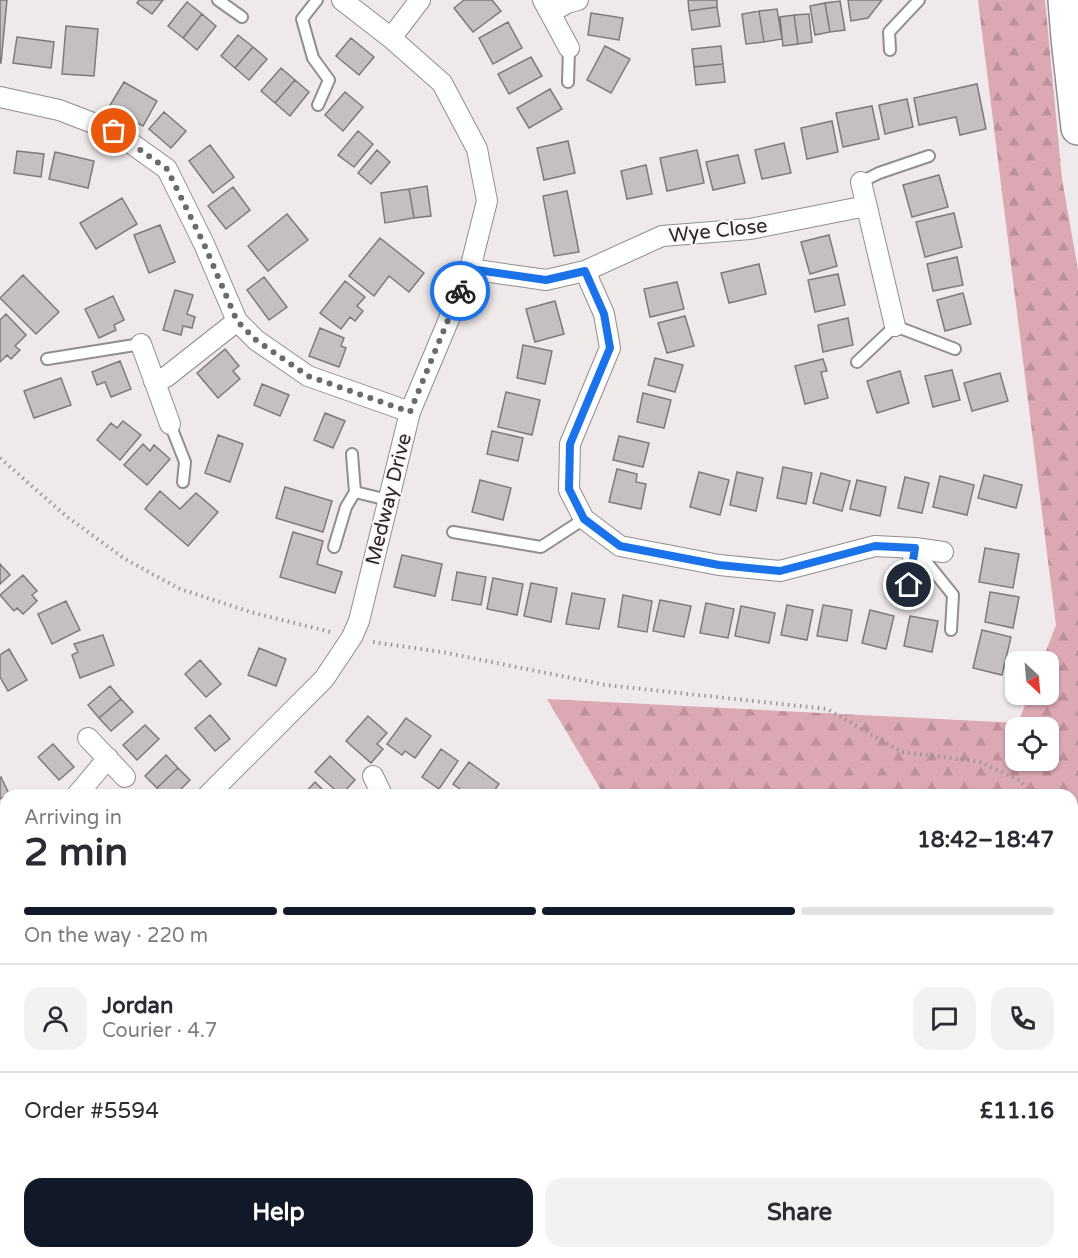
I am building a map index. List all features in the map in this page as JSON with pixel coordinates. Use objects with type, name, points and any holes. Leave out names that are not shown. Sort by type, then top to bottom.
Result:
[{"type":"highway","points":[[1065,0],[1078,128]]},
{"type":"street","name":"Medway Drive","points":[[214,789],[324,679],[352,637],[359,621],[410,412],[470,269],[487,201],[477,149],[442,83],[391,38],[342,0]]},
{"type":"street","points":[[391,38],[420,0]]},
{"type":"street","points":[[569,48],[547,6],[578,0]]},
{"type":"street","points":[[0,97],[59,110],[114,131],[167,169],[204,244],[237,321],[256,340],[308,376],[410,412]]},
{"type":"street","points":[[861,182],[895,326]]},
{"type":"street","name":"Wye Close","points":[[470,269],[546,280],[585,271],[662,236],[750,229],[866,206]]},
{"type":"street","points":[[585,271],[604,314],[610,348],[570,444],[569,489],[584,519],[620,546],[719,565],[780,571],[875,546],[943,552]]},
{"type":"street","points":[[154,381],[166,377],[237,321]]},
{"type":"street","points":[[141,344],[170,424]]},
{"type":"street","points":[[909,585],[915,548]]},
{"type":"street","points":[[88,738],[125,777]]},
{"type":"street","points":[[82,789],[108,758]]},
{"type":"street","points":[[373,776],[379,789]]},
{"type":"lane","points":[[218,0],[242,17]]},
{"type":"lane","points":[[316,0],[302,20],[313,58],[329,80],[318,105]]},
{"type":"lane","points":[[890,50],[889,32],[915,4],[901,0]]},
{"type":"lane","points":[[568,82],[569,48]]},
{"type":"lane","points":[[861,182],[879,173],[929,156]]},
{"type":"lane","points":[[857,362],[895,326],[955,349]]},
{"type":"lane","points":[[47,359],[141,344]]},
{"type":"lane","points":[[170,424],[185,462],[183,482]]},
{"type":"lane","points":[[334,547],[346,507],[356,492],[352,454]]},
{"type":"lane","points":[[356,492],[388,500]]},
{"type":"lane","points":[[453,532],[541,547],[584,519]]},
{"type":"lane","points":[[915,548],[953,595],[951,630]]},
{"type":"path","points":[[0,458],[66,516],[125,560],[180,589],[254,613],[385,644],[442,652],[606,685],[827,709],[902,752],[980,762],[1021,781],[1027,789]]},
{"type":"green space","points":[[978,0],[1045,0],[1062,179],[1078,270],[1078,789],[600,789],[547,699],[1005,722],[1005,771],[1059,771],[1059,717],[1020,717],[1025,705],[1059,705],[1059,651],[1046,651],[1056,625]]},
{"type":"building","points":[[0,0],[7,0],[1,63],[0,63]]},
{"type":"building","points":[[139,0],[163,0],[152,14],[137,3]]},
{"type":"building","points":[[464,0],[492,0],[501,11],[473,32],[454,8]]},
{"type":"building","points":[[688,0],[717,0],[717,7],[689,11]]},
{"type":"building","points":[[848,0],[882,0],[868,18],[851,21]]},
{"type":"building","points":[[840,1],[845,30],[830,32],[825,3]]},
{"type":"building","points":[[187,2],[202,14],[183,38],[168,26]]},
{"type":"building","points":[[825,3],[830,32],[815,35],[810,6]]},
{"type":"building","points":[[717,7],[720,26],[692,30],[689,11]]},
{"type":"building","points":[[777,9],[782,39],[764,42],[759,11]]},
{"type":"building","points":[[759,11],[764,42],[746,44],[742,14]]},
{"type":"building","points":[[591,13],[623,18],[619,40],[588,35]]},
{"type":"building","points":[[202,14],[216,26],[197,50],[183,38]]},
{"type":"building","points":[[809,14],[812,42],[798,44],[794,15]]},
{"type":"building","points":[[794,15],[798,44],[783,46],[780,17]]},
{"type":"building","points":[[508,22],[522,48],[493,64],[479,38]]},
{"type":"building","points":[[66,26],[98,29],[94,76],[62,74]]},
{"type":"building","points":[[238,35],[253,47],[235,68],[221,56]]},
{"type":"building","points":[[17,37],[54,42],[51,68],[13,63]]},
{"type":"building","points":[[351,38],[374,57],[359,75],[336,56]]},
{"type":"building","points":[[605,46],[630,59],[611,93],[587,80]]},
{"type":"building","points":[[721,46],[723,64],[694,67],[692,49]]},
{"type":"building","points":[[253,47],[267,59],[249,80],[235,68]]},
{"type":"building","points":[[531,57],[542,76],[509,94],[498,74]]},
{"type":"building","points":[[723,64],[725,82],[696,85],[694,67]]},
{"type":"building","points":[[281,68],[295,80],[275,103],[261,91]]},
{"type":"building","points":[[295,80],[309,92],[290,116],[275,103]]},
{"type":"building","points":[[124,82],[157,101],[143,126],[109,107]]},
{"type":"building","points":[[977,84],[986,129],[960,135],[956,117],[919,125],[914,98]]},
{"type":"building","points":[[550,89],[562,109],[529,128],[517,108]]},
{"type":"building","points":[[345,92],[363,107],[343,131],[325,115]]},
{"type":"building","points":[[907,99],[913,127],[885,134],[879,105]]},
{"type":"building","points":[[872,106],[879,139],[843,147],[836,113]]},
{"type":"building","points":[[164,112],[186,131],[171,148],[149,129]]},
{"type":"building","points":[[832,121],[838,152],[807,159],[801,128]]},
{"type":"building","points":[[358,131],[373,144],[354,167],[338,155]]},
{"type":"building","points":[[568,141],[575,173],[544,180],[537,148]]},
{"type":"building","points":[[784,143],[791,173],[762,179],[755,150]]},
{"type":"building","points":[[210,145],[234,177],[213,193],[189,161]]},
{"type":"building","points":[[377,150],[390,162],[371,184],[358,173]]},
{"type":"building","points":[[697,150],[704,183],[667,191],[660,158]]},
{"type":"building","points":[[17,151],[44,154],[41,177],[14,173]]},
{"type":"building","points":[[55,152],[94,161],[88,188],[49,179]]},
{"type":"building","points":[[738,155],[745,183],[713,190],[706,162]]},
{"type":"building","points":[[646,165],[652,194],[627,199],[621,171]]},
{"type":"building","points":[[939,175],[948,207],[912,217],[903,185]]},
{"type":"building","points":[[427,186],[431,216],[414,218],[409,189]]},
{"type":"building","points":[[233,187],[250,210],[226,229],[208,206]]},
{"type":"building","points":[[409,189],[414,218],[385,223],[381,193]]},
{"type":"building","points":[[567,191],[579,252],[554,256],[543,196]]},
{"type":"building","points":[[122,198],[137,224],[96,249],[80,223]]},
{"type":"building","points":[[954,213],[962,247],[925,257],[916,222]]},
{"type":"building","points":[[287,214],[308,240],[268,271],[248,246]]},
{"type":"building","points":[[160,225],[175,262],[149,273],[134,235]]},
{"type":"building","points":[[829,235],[837,266],[810,274],[801,242]]},
{"type":"building","points":[[380,238],[424,273],[409,292],[389,276],[374,296],[349,276]]},
{"type":"building","points":[[957,257],[963,285],[933,291],[927,264]]},
{"type":"building","points":[[759,264],[766,294],[729,303],[721,273]]},
{"type":"building","points":[[838,274],[845,305],[815,312],[808,280]]},
{"type":"building","points":[[23,275],[59,312],[36,334],[0,298]]},
{"type":"building","points":[[264,277],[287,307],[269,320],[247,290]]},
{"type":"building","points":[[345,281],[365,297],[357,306],[363,311],[355,321],[350,317],[341,329],[320,313]]},
{"type":"building","points":[[677,282],[684,309],[650,317],[644,289]]},
{"type":"building","points":[[175,290],[193,295],[187,314],[195,317],[192,328],[183,326],[181,335],[163,330]]},
{"type":"building","points":[[963,293],[971,324],[945,331],[937,300]]},
{"type":"building","points":[[113,296],[124,320],[114,325],[116,330],[99,338],[85,309]]},
{"type":"building","points":[[555,301],[564,334],[535,342],[526,309]]},
{"type":"building","points":[[6,314],[26,335],[15,346],[20,350],[11,359],[7,355],[0,362],[0,320]]},
{"type":"building","points":[[685,316],[694,346],[667,353],[658,323]]},
{"type":"building","points":[[848,318],[853,345],[823,352],[818,325]]},
{"type":"building","points":[[320,328],[344,338],[341,346],[346,348],[339,367],[309,356]]},
{"type":"building","points":[[523,345],[552,351],[545,384],[517,378]]},
{"type":"building","points":[[225,349],[239,366],[233,371],[240,379],[218,398],[197,373]]},
{"type":"building","points":[[655,358],[683,365],[675,392],[648,385]]},
{"type":"building","points":[[823,359],[827,371],[821,372],[828,398],[805,404],[795,366]]},
{"type":"building","points":[[120,361],[131,389],[111,397],[105,382],[97,385],[92,372]]},
{"type":"building","points":[[952,370],[960,400],[933,407],[925,376]]},
{"type":"building","points":[[900,371],[909,403],[877,413],[867,381]]},
{"type":"building","points":[[1000,373],[1008,401],[972,411],[964,383]]},
{"type":"building","points":[[61,378],[71,405],[34,418],[24,391]]},
{"type":"building","points":[[262,384],[289,395],[280,416],[254,405]]},
{"type":"building","points":[[506,392],[540,400],[532,435],[498,427]]},
{"type":"building","points":[[643,393],[671,400],[664,428],[637,422]]},
{"type":"building","points":[[325,413],[345,421],[333,448],[314,440]]},
{"type":"building","points":[[123,421],[141,435],[120,460],[97,440],[111,423],[117,428]]},
{"type":"building","points":[[492,431],[523,438],[518,461],[487,454]]},
{"type":"building","points":[[218,435],[243,444],[230,482],[205,473]]},
{"type":"building","points":[[619,436],[649,443],[643,467],[613,460]]},
{"type":"building","points":[[143,444],[150,451],[154,445],[170,459],[147,485],[124,465]]},
{"type":"building","points":[[783,467],[812,473],[806,504],[777,498]]},
{"type":"building","points":[[617,469],[637,474],[636,482],[646,484],[641,509],[609,502]]},
{"type":"building","points":[[699,472],[729,480],[720,515],[690,507]]},
{"type":"building","points":[[737,472],[763,478],[756,511],[730,505]]},
{"type":"building","points":[[821,473],[850,481],[842,511],[813,503]]},
{"type":"building","points":[[984,475],[1022,485],[1016,508],[978,498]]},
{"type":"building","points":[[940,476],[974,485],[967,515],[933,507]]},
{"type":"building","points":[[905,477],[929,483],[922,513],[898,508]]},
{"type":"building","points":[[480,480],[511,488],[503,520],[472,512]]},
{"type":"building","points":[[857,480],[886,487],[880,516],[850,509]]},
{"type":"building","points":[[285,487],[332,501],[323,532],[276,518]]},
{"type":"building","points":[[160,491],[180,509],[196,493],[218,512],[188,546],[145,509]]},
{"type":"building","points":[[293,532],[323,541],[317,564],[342,572],[335,593],[280,577]]},
{"type":"building","points":[[985,548],[1019,554],[1013,588],[979,582]]},
{"type":"building","points":[[402,555],[442,564],[435,596],[394,587]]},
{"type":"building","points":[[0,564],[10,575],[0,584]]},
{"type":"building","points":[[457,572],[486,577],[481,605],[452,600]]},
{"type":"building","points":[[23,575],[37,591],[32,595],[37,601],[23,614],[17,608],[14,611],[0,595]]},
{"type":"building","points":[[493,578],[523,584],[517,615],[487,609]]},
{"type":"building","points":[[531,583],[557,588],[551,622],[524,616]]},
{"type":"building","points":[[990,592],[1019,597],[1013,628],[985,622]]},
{"type":"building","points":[[572,593],[605,599],[599,629],[566,624]]},
{"type":"building","points":[[623,595],[652,601],[647,632],[618,627]]},
{"type":"building","points":[[660,600],[691,606],[684,637],[653,631]]},
{"type":"building","points":[[66,601],[80,630],[52,644],[38,614]]},
{"type":"building","points":[[706,603],[734,609],[728,638],[700,633]]},
{"type":"building","points":[[787,605],[813,610],[807,640],[781,635]]},
{"type":"building","points":[[823,605],[852,610],[847,641],[817,636]]},
{"type":"building","points":[[741,606],[775,613],[769,643],[735,636]]},
{"type":"building","points":[[870,610],[894,616],[886,649],[862,643]]},
{"type":"building","points":[[910,616],[938,621],[932,652],[904,646]]},
{"type":"building","points":[[982,630],[1011,637],[1008,651],[1005,651],[1002,675],[973,668]]},
{"type":"building","points":[[103,635],[114,665],[80,678],[72,655],[78,652],[74,644]]},
{"type":"building","points":[[259,648],[286,659],[276,686],[248,675]]},
{"type":"building","points":[[9,649],[27,680],[8,691],[0,677],[0,655]]},
{"type":"building","points":[[200,660],[221,684],[206,697],[185,674]]},
{"type":"building","points":[[110,686],[121,699],[99,718],[88,705]]},
{"type":"building","points":[[121,699],[133,712],[111,731],[99,718]]},
{"type":"building","points":[[210,715],[230,739],[215,751],[195,728]]},
{"type":"building","points":[[368,716],[387,733],[377,744],[383,749],[371,763],[346,741]]},
{"type":"building","points":[[406,718],[431,736],[415,758],[405,751],[402,755],[387,744]]},
{"type":"building","points":[[145,725],[159,739],[137,760],[123,745]]},
{"type":"building","points":[[53,744],[74,767],[59,780],[38,757]]},
{"type":"building","points":[[441,749],[458,761],[439,789],[422,777]]},
{"type":"building","points":[[166,755],[178,768],[157,788],[145,776]]},
{"type":"building","points":[[330,756],[355,780],[347,789],[334,789],[315,772]]},
{"type":"building","points":[[469,762],[499,784],[495,789],[460,789],[453,784]]},
{"type":"building","points":[[178,768],[190,780],[181,789],[157,788]]},
{"type":"building","points":[[1,777],[7,789],[0,789]]},
{"type":"building","points":[[315,782],[322,789],[309,789]]},
{"type":"way so far","points":[[114,131],[167,169],[204,244],[237,321],[256,340],[308,376],[410,412],[460,291]]},
{"type":"route","points":[[460,291],[470,269],[546,280],[585,271],[604,314],[610,348],[570,444],[569,489],[584,519],[620,546],[719,565],[780,571],[875,546],[915,548],[909,585]]}]
